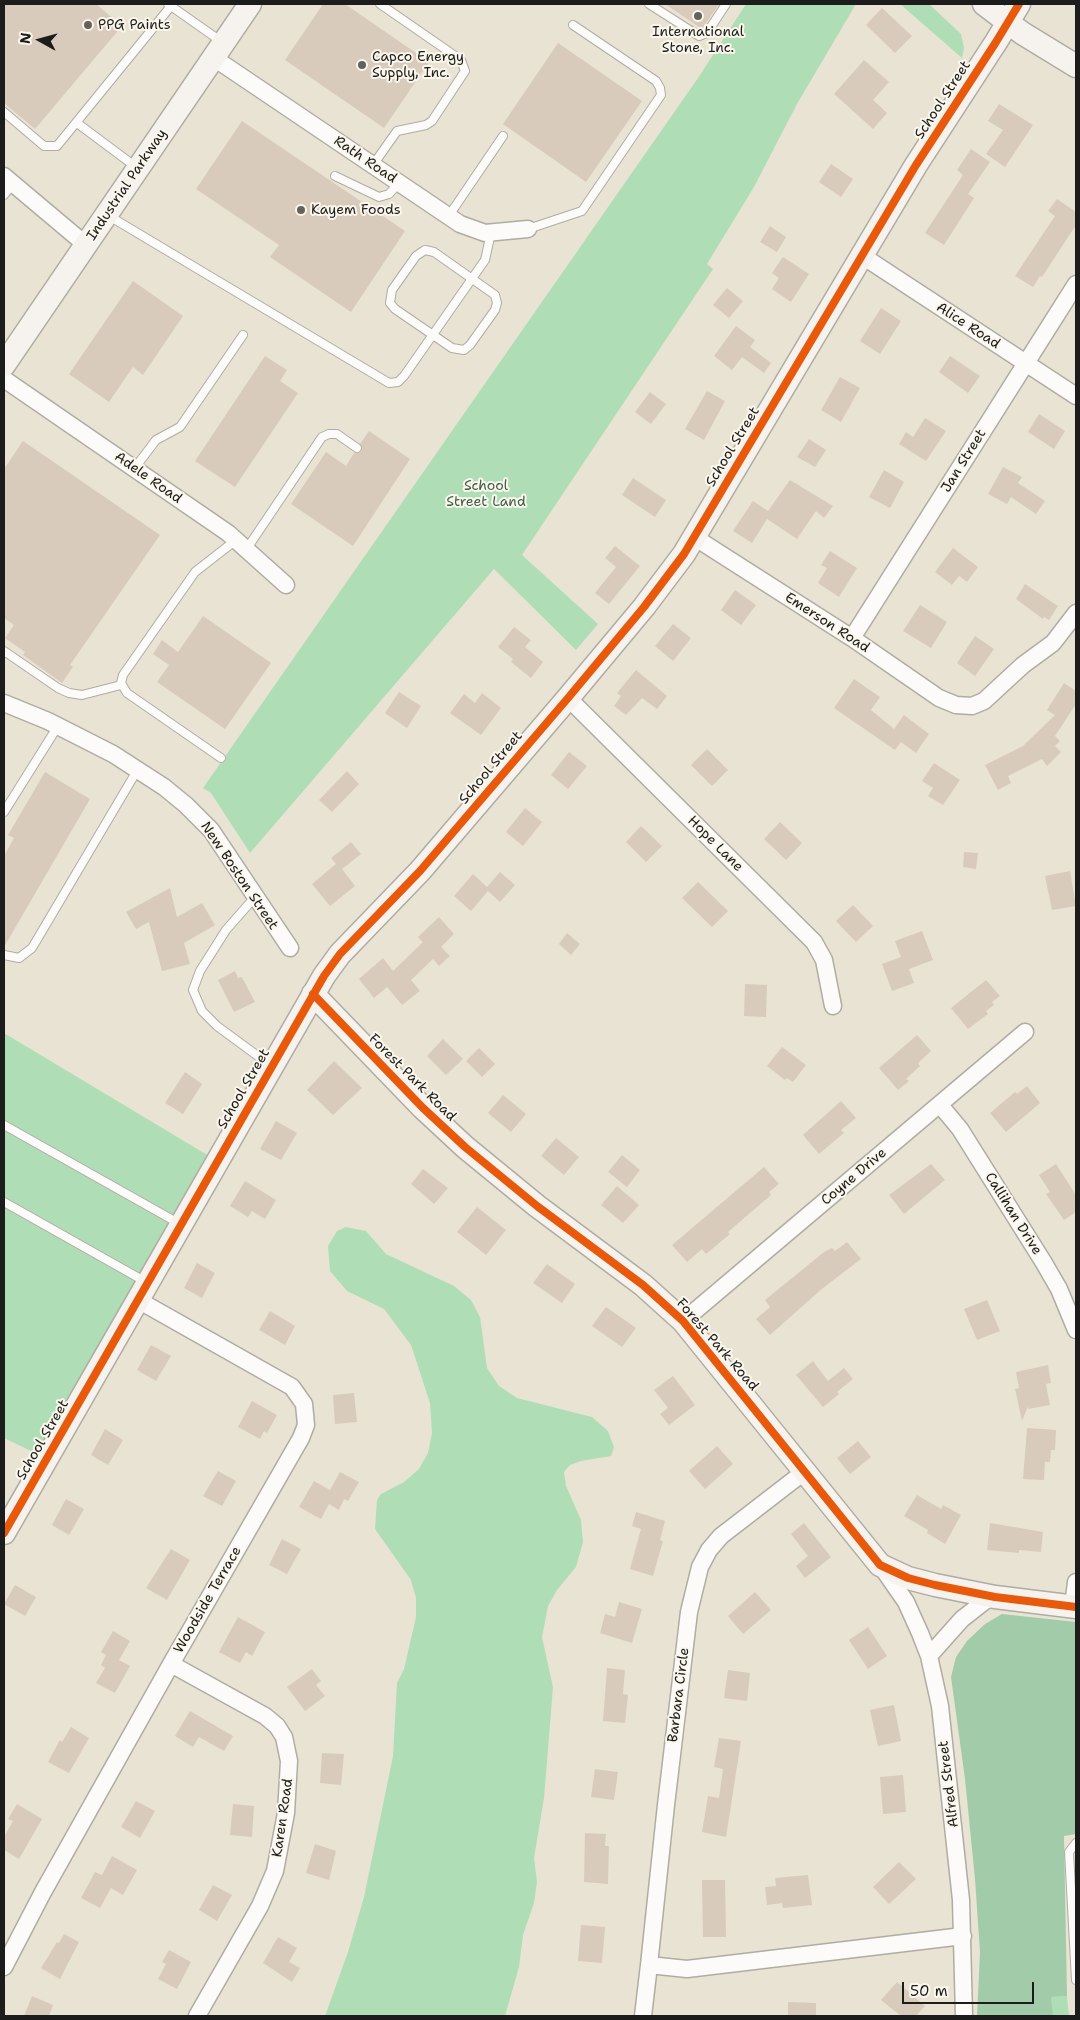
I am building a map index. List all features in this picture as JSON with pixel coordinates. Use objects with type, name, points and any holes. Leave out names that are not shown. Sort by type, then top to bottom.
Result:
[{"type":"street","points":[[984,4],[1013,13],[1076,66]]},
{"type":"street","name":"Industrial Parkway","points":[[4,365],[247,5]]},
{"type":"street","name":"School Street","points":[[4,1534],[313,994],[340,954],[420,871],[644,607],[694,537],[932,138],[1013,13]]},
{"type":"street","name":"Rath Road","points":[[218,50],[373,166],[470,229],[491,233],[528,229]]},
{"type":"street","points":[[7,185],[86,245]]},
{"type":"street","name":"Alice Road","points":[[861,255],[1076,396]]},
{"type":"street","name":"Jan Street","points":[[852,638],[1076,284]]},
{"type":"street","name":"Adele Road","points":[[4,379],[241,545],[286,585]]},
{"type":"street","name":"Emerson Road","points":[[694,537],[852,638],[939,698],[962,706],[976,705],[984,701],[1023,665],[1052,643],[1076,613]]},
{"type":"street","name":"Hope Lane","points":[[568,698],[814,942],[824,960],[833,1006]]},
{"type":"street","name":"New Boston Street","points":[[5,707],[58,726],[138,769],[186,805],[211,830],[290,948]]},
{"type":"street","name":"Forest Park Road","points":[[313,994],[423,1108],[464,1147],[537,1206],[643,1285],[683,1321],[880,1565],[924,1583],[995,1597],[1075,1607]]},
{"type":"street","name":"Coyne Drive","points":[[683,1321],[1025,1032]]},
{"type":"street","name":"Callihan Drive","points":[[940,1105],[960,1129],[1044,1263],[1059,1290],[1076,1330]]},
{"type":"street","name":"Woodside Terrace","points":[[4,1967],[43,1892],[301,1438],[306,1425],[306,1411],[301,1398],[292,1387],[143,1292]]},
{"type":"street","name":"Barbara Circle","points":[[644,2016],[688,1622],[700,1567],[709,1550],[721,1536],[804,1472]]},
{"type":"street","name":"Alfred Street","points":[[880,1565],[906,1602],[929,1656],[940,1706],[956,1843],[963,1936],[964,2016]]},
{"type":"street","points":[[1075,1607],[1076,1582]]},
{"type":"street","points":[[929,1656],[962,1620],[985,1601],[995,1597]]},
{"type":"street","name":"Karen Road","points":[[171,1664],[265,1716],[277,1726],[284,1737],[289,1761],[286,1813],[275,1871],[260,1906],[197,2016]]},
{"type":"street","points":[[649,1965],[687,1969],[963,1936]]},
{"type":"lane","points":[[373,166],[397,131],[426,125],[432,121],[465,71],[464,64],[460,59],[380,4]]},
{"type":"lane","points":[[649,4],[699,36],[707,33],[726,4]]},
{"type":"lane","points":[[4,112],[42,144],[50,147],[59,144],[169,5],[218,50]]},
{"type":"lane","points":[[528,229],[577,214],[584,210],[661,95],[656,81],[573,25]]},
{"type":"lane","points":[[76,123],[138,168]]},
{"type":"lane","points":[[448,216],[504,136]]},
{"type":"lane","points":[[335,176],[379,197],[389,194],[399,184]]},
{"type":"lane","points":[[106,214],[384,382],[394,383],[402,379],[487,258],[491,233]]},
{"type":"lane","points":[[430,250],[493,293],[497,303],[495,310],[469,347],[459,351],[433,335],[395,309],[390,303],[392,290],[411,262],[420,252],[430,250]]},
{"type":"lane","points":[[134,469],[156,440],[180,427],[243,335]]},
{"type":"lane","points":[[121,685],[124,675],[195,572],[241,545],[322,437],[329,434],[337,434],[357,448]]},
{"type":"lane","points":[[4,651],[58,688],[69,693],[82,695],[121,685]]},
{"type":"lane","points":[[121,685],[127,693],[221,758]]},
{"type":"lane","points":[[4,812],[58,726]]},
{"type":"lane","points":[[4,956],[19,958],[32,948],[138,769]]},
{"type":"lane","points":[[255,897],[226,930],[200,971],[193,990],[202,1011],[217,1026],[272,1066]]},
{"type":"lane","points":[[4,1125],[181,1225]]},
{"type":"lane","points":[[4,1202],[143,1292]]},
{"type":"lane","points":[[1076,1843],[1069,1852],[1076,1980]]},
{"type":"green space","name":"School Street Land","points":[[746,4],[856,4],[797,104],[754,187],[707,264],[713,269],[522,555],[598,624],[576,650],[494,569],[250,853],[211,793],[203,788],[698,78]]},
{"type":"green space","points":[[900,4],[929,4],[961,34],[964,48],[962,58]]},
{"type":"green space","points":[[4,1033],[209,1156],[35,1453],[4,1438]]},
{"type":"green space","points":[[346,1227],[366,1231],[386,1254],[454,1286],[471,1300],[480,1317],[487,1368],[499,1386],[517,1398],[592,1417],[608,1431],[614,1447],[611,1456],[581,1461],[570,1465],[564,1472],[566,1486],[581,1520],[583,1542],[576,1567],[557,1590],[548,1606],[542,1637],[553,1687],[544,1798],[534,1858],[537,1882],[534,1903],[523,1935],[519,1967],[505,2016],[325,2016],[348,1952],[364,1897],[393,1756],[397,1683],[404,1669],[416,1617],[416,1598],[411,1580],[375,1529],[377,1500],[381,1494],[404,1482],[419,1469],[428,1453],[432,1433],[430,1403],[411,1345],[384,1309],[347,1291],[330,1271],[328,1246],[337,1231]]},
{"type":"green space","points":[[1002,1614],[1076,1622],[1076,1834],[1064,1836],[1067,1996],[1051,1997],[1053,2016],[977,2016],[980,1952],[975,1879],[965,1779],[951,1677],[956,1657],[967,1641],[985,1624]]},
{"type":"green space","points":[[1067,1996],[1069,2016],[1052,2016],[1051,1997]]},
{"type":"building","points":[[4,4],[96,4],[122,26],[35,129],[4,103]]},
{"type":"building","name":"Capco Energy Supply, Inc.","points":[[323,4],[345,4],[429,62],[384,128],[285,60]]},
{"type":"building","name":"International Stone, Inc.","points":[[665,4],[719,4],[702,29]]},
{"type":"building","points":[[882,8],[912,36],[895,53],[866,25]]},
{"type":"building","points":[[558,43],[642,101],[586,182],[503,124]]},
{"type":"building","points":[[864,60],[889,82],[873,100],[887,113],[873,129],[834,94]]},
{"type":"building","points":[[999,104],[1033,125],[1005,167],[986,154],[1003,130],[988,121]]},
{"type":"building","name":"Kayem Foods","points":[[242,121],[405,231],[351,312],[270,257],[279,245],[196,189]]},
{"type":"building","points":[[971,149],[990,162],[968,194],[974,198],[944,245],[925,233],[963,175],[957,170]]},
{"type":"building","points":[[831,164],[853,179],[841,197],[819,182]]},
{"type":"building","points":[[1057,199],[1076,212],[1076,225],[1042,277],[1040,276],[1033,287],[1015,276],[1055,216],[1048,211]]},
{"type":"building","points":[[770,226],[786,237],[777,252],[760,242]]},
{"type":"building","points":[[783,257],[809,274],[791,302],[772,289],[779,278],[772,273]]},
{"type":"building","points":[[133,281],[183,316],[143,375],[133,367],[109,402],[69,374]]},
{"type":"building","points":[[727,288],[743,301],[729,318],[713,305]]},
{"type":"building","points":[[881,308],[901,321],[880,354],[860,341]]},
{"type":"building","points":[[736,326],[755,340],[750,347],[771,363],[764,373],[742,357],[732,370],[714,356]]},
{"type":"building","points":[[265,356],[287,370],[280,381],[298,393],[235,487],[195,461]]},
{"type":"building","points":[[950,356],[980,376],[968,393],[939,372]]},
{"type":"building","points":[[840,377],[860,388],[841,422],[821,410]]},
{"type":"building","points":[[707,391],[725,401],[704,440],[685,429]]},
{"type":"building","points":[[650,392],[666,404],[651,424],[635,412]]},
{"type":"building","points":[[1039,414],[1065,431],[1054,449],[1028,432]]},
{"type":"building","points":[[925,418],[946,431],[926,461],[899,444],[906,432],[913,437]]},
{"type":"building","points":[[369,431],[410,459],[353,546],[291,504],[326,452],[346,466],[354,453],[362,451],[360,444]]},
{"type":"building","points":[[809,439],[826,450],[815,467],[797,457]]},
{"type":"building","points":[[23,441],[160,535],[70,665],[73,667],[62,683],[23,655],[25,652],[5,638],[14,625],[4,618],[4,469]]},
{"type":"building","points":[[1003,467],[1022,477],[1018,483],[1045,501],[1036,514],[1011,497],[1007,504],[988,494]]},
{"type":"building","points":[[884,470],[904,482],[890,508],[869,497]]},
{"type":"building","points":[[633,478],[666,500],[655,517],[622,495]]},
{"type":"building","points":[[790,480],[833,506],[824,518],[816,511],[797,539],[767,519],[752,543],[733,531],[753,501],[768,511]]},
{"type":"building","points":[[615,546],[640,566],[609,604],[595,593],[616,567],[605,558]]},
{"type":"building","points":[[953,548],[978,567],[967,582],[959,576],[952,585],[935,572]]},
{"type":"building","points":[[830,551],[857,568],[839,597],[818,583],[827,568],[821,565]]},
{"type":"building","points":[[1025,584],[1058,606],[1049,620],[1044,617],[1043,619],[1016,599]]},
{"type":"building","points":[[735,590],[756,605],[741,625],[721,610]]},
{"type":"building","points":[[920,605],[947,622],[931,648],[903,631]]},
{"type":"building","points":[[203,616],[271,663],[225,729],[157,682],[169,665],[153,654],[162,640],[178,652]]},
{"type":"building","points":[[673,624],[691,638],[673,661],[655,646]]},
{"type":"building","points":[[514,627],[531,640],[525,647],[543,662],[531,678],[511,662],[513,659],[498,647]]},
{"type":"building","points":[[975,636],[994,649],[975,676],[957,663]]},
{"type":"building","points":[[636,670],[667,696],[657,709],[642,698],[626,715],[614,706],[621,696],[617,693]]},
{"type":"building","points":[[854,679],[880,697],[871,710],[894,729],[904,715],[929,734],[916,753],[901,742],[895,750],[834,708]]},
{"type":"building","points":[[1064,683],[1076,691],[1076,704],[1055,736],[1060,741],[1055,746],[1061,752],[1047,766],[1042,759],[1008,776],[1011,783],[998,790],[985,765],[1023,746],[1055,715],[1047,710]]},
{"type":"building","points":[[399,692],[421,706],[407,728],[385,713]]},
{"type":"building","points":[[482,693],[501,708],[481,735],[450,713],[464,694],[475,703]]},
{"type":"building","points":[[707,749],[728,770],[712,786],[691,765]]},
{"type":"building","points":[[569,752],[587,766],[568,789],[551,775]]},
{"type":"building","points":[[934,763],[960,780],[943,805],[928,796],[933,788],[922,781]]},
{"type":"building","points":[[347,771],[359,784],[332,812],[319,800]]},
{"type":"building","points":[[45,772],[90,799],[4,947],[4,856],[14,838],[8,835]]},
{"type":"building","points":[[525,808],[542,822],[523,846],[506,832]]},
{"type":"building","points":[[780,822],[802,843],[786,860],[764,839]]},
{"type":"building","points":[[641,826],[662,846],[646,862],[626,842]]},
{"type":"building","points":[[351,842],[361,854],[342,869],[355,886],[330,906],[312,884],[336,864],[331,858]]},
{"type":"building","points":[[964,852],[978,853],[976,869],[963,867]]},
{"type":"building","points":[[1070,871],[1076,906],[1052,910],[1045,876]]},
{"type":"building","points":[[500,872],[515,885],[500,902],[488,891],[471,911],[454,896],[473,874],[487,887]]},
{"type":"building","points":[[698,882],[728,911],[712,927],[682,898]]},
{"type":"building","points":[[170,888],[177,917],[202,903],[215,925],[184,943],[190,964],[162,971],[149,922],[136,929],[126,912]]},
{"type":"building","points":[[853,905],[873,926],[856,942],[836,921]]},
{"type":"building","points":[[439,917],[454,934],[441,947],[450,956],[439,966],[433,959],[411,980],[420,991],[402,1005],[387,987],[374,998],[359,979],[383,958],[393,971],[423,942],[418,937]]},
{"type":"building","points":[[922,931],[933,960],[909,969],[914,983],[892,991],[882,964],[901,957],[895,941]]},
{"type":"building","points":[[567,933],[580,944],[571,955],[559,944]]},
{"type":"building","points":[[235,971],[238,978],[242,977],[255,1002],[234,1012],[218,980]]},
{"type":"building","points":[[986,980],[1000,996],[992,1002],[994,1005],[986,1011],[988,1014],[968,1029],[951,1008]]},
{"type":"building","points":[[745,984],[767,985],[766,1017],[744,1016]]},
{"type":"building","points":[[917,1035],[931,1051],[918,1063],[920,1066],[906,1079],[909,1081],[898,1090],[879,1068]]},
{"type":"building","points":[[443,1039],[463,1059],[446,1075],[427,1056]]},
{"type":"building","points":[[782,1047],[806,1065],[793,1082],[787,1078],[785,1080],[767,1066]]},
{"type":"building","points":[[479,1048],[495,1064],[482,1077],[466,1061]]},
{"type":"building","points":[[334,1061],[362,1088],[333,1115],[307,1090]]},
{"type":"building","points":[[185,1072],[202,1084],[183,1114],[165,1103]]},
{"type":"building","points":[[1027,1086],[1040,1103],[1006,1132],[990,1113],[1015,1092],[1017,1094]]},
{"type":"building","points":[[503,1095],[526,1114],[511,1132],[488,1113]]},
{"type":"building","points":[[841,1101],[856,1118],[841,1130],[844,1133],[819,1154],[803,1135]]},
{"type":"building","points":[[276,1121],[297,1133],[281,1160],[260,1149]]},
{"type":"building","points":[[556,1138],[579,1157],[564,1175],[541,1156]]},
{"type":"building","points":[[622,1155],[640,1170],[627,1187],[608,1172]]},
{"type":"building","points":[[931,1164],[945,1180],[904,1214],[889,1195]]},
{"type":"building","points":[[1056,1164],[1076,1195],[1076,1212],[1064,1220],[1046,1194],[1050,1192],[1039,1175]]},
{"type":"building","points":[[764,1167],[779,1184],[769,1192],[771,1195],[728,1232],[730,1234],[706,1254],[702,1249],[687,1262],[672,1245]]},
{"type":"building","points":[[423,1169],[448,1188],[434,1204],[411,1184]]},
{"type":"building","points":[[245,1181],[276,1200],[265,1219],[252,1211],[248,1217],[230,1206]]},
{"type":"building","points":[[617,1186],[639,1205],[623,1223],[601,1205]]},
{"type":"building","points":[[477,1207],[506,1230],[486,1255],[457,1232]]},
{"type":"building","points":[[847,1242],[861,1259],[823,1288],[770,1335],[756,1319],[770,1307],[765,1300],[824,1252],[832,1248],[835,1251]]},
{"type":"building","points":[[197,1263],[215,1273],[202,1298],[184,1288]]},
{"type":"building","points":[[547,1264],[575,1284],[562,1303],[533,1283]]},
{"type":"building","points":[[987,1300],[1000,1331],[977,1340],[964,1309]]},
{"type":"building","points":[[606,1307],[636,1328],[622,1347],[592,1326]]},
{"type":"building","points":[[270,1311],[295,1326],[285,1345],[259,1330]]},
{"type":"building","points":[[151,1345],[171,1356],[156,1381],[137,1370]]},
{"type":"building","points":[[813,1361],[828,1381],[844,1368],[853,1379],[823,1407],[796,1375]]},
{"type":"building","points":[[1048,1365],[1051,1383],[1046,1384],[1050,1405],[1028,1409],[1028,1406],[1022,1421],[1015,1389],[1019,1388],[1016,1372]]},
{"type":"building","points":[[673,1376],[695,1405],[669,1425],[660,1414],[668,1408],[654,1390]]},
{"type":"building","points":[[354,1393],[357,1422],[335,1424],[333,1395]]},
{"type":"building","points":[[252,1401],[277,1415],[267,1433],[264,1431],[260,1439],[238,1427]]},
{"type":"building","points":[[1027,1428],[1056,1430],[1055,1450],[1051,1450],[1050,1462],[1045,1462],[1044,1480],[1023,1479]]},
{"type":"building","points":[[105,1429],[123,1440],[108,1465],[91,1455]]},
{"type":"building","points":[[858,1441],[871,1457],[850,1474],[837,1458]]},
{"type":"building","points":[[717,1446],[733,1464],[705,1489],[689,1471]]},
{"type":"building","points":[[218,1471],[236,1481],[222,1506],[203,1496]]},
{"type":"building","points":[[340,1472],[359,1482],[348,1501],[344,1499],[339,1510],[329,1504],[321,1519],[299,1507],[314,1481],[330,1490]]},
{"type":"building","points":[[917,1495],[941,1509],[943,1505],[961,1515],[945,1544],[927,1533],[928,1530],[904,1516]]},
{"type":"building","points":[[66,1499],[84,1509],[69,1535],[52,1525]]},
{"type":"building","points":[[636,1512],[665,1521],[660,1540],[663,1541],[653,1576],[630,1569],[641,1529],[632,1526]]},
{"type":"building","points":[[804,1523],[831,1557],[805,1578],[796,1566],[808,1556],[791,1534]]},
{"type":"building","points":[[990,1523],[1043,1532],[1041,1552],[1019,1550],[1019,1553],[987,1550]]},
{"type":"building","points":[[282,1539],[301,1549],[287,1574],[269,1565]]},
{"type":"building","points":[[171,1549],[190,1560],[167,1600],[146,1588]]},
{"type":"building","points":[[15,1585],[36,1597],[25,1616],[4,1604]]},
{"type":"building","points":[[755,1592],[771,1610],[743,1634],[728,1616]]},
{"type":"building","points":[[619,1602],[642,1609],[632,1643],[600,1633],[605,1614],[615,1617]]},
{"type":"building","points":[[238,1617],[265,1632],[252,1656],[246,1652],[240,1663],[219,1652]]},
{"type":"building","points":[[868,1627],[887,1656],[868,1669],[849,1640]]},
{"type":"building","points":[[113,1631],[130,1641],[119,1660],[130,1666],[115,1693],[96,1683],[105,1668],[101,1665],[106,1655],[101,1652]]},
{"type":"building","points":[[607,1668],[625,1670],[623,1694],[628,1695],[625,1723],[603,1721]]},
{"type":"building","points":[[312,1669],[321,1681],[316,1685],[325,1696],[305,1711],[287,1687]]},
{"type":"building","points":[[728,1670],[750,1673],[747,1701],[724,1698]]},
{"type":"building","points":[[894,1705],[901,1741],[878,1746],[870,1710]]},
{"type":"building","points":[[190,1711],[233,1736],[224,1751],[199,1737],[193,1747],[175,1736]]},
{"type":"building","points":[[71,1727],[89,1738],[69,1773],[48,1762],[60,1740],[62,1742]]},
{"type":"building","points":[[719,1738],[741,1741],[726,1837],[702,1832],[708,1796],[719,1798],[723,1769],[714,1767]]},
{"type":"building","points":[[322,1753],[344,1754],[341,1785],[320,1783]]},
{"type":"building","points":[[595,1769],[618,1772],[614,1800],[591,1797]]},
{"type":"building","points":[[903,1775],[906,1812],[883,1814],[880,1777]]},
{"type":"building","points":[[136,1801],[155,1811],[140,1838],[121,1827]]},
{"type":"building","points":[[17,1804],[42,1819],[19,1859],[4,1850],[4,1837],[13,1821],[8,1819]]},
{"type":"building","points":[[233,1804],[254,1806],[252,1837],[230,1835]]},
{"type":"building","points":[[585,1833],[606,1834],[605,1846],[609,1846],[608,1884],[584,1882]]},
{"type":"building","points":[[315,1844],[336,1851],[329,1880],[306,1873]]},
{"type":"building","points":[[112,1856],[137,1870],[123,1895],[111,1888],[100,1908],[81,1898],[95,1872],[102,1875]]},
{"type":"building","points":[[899,1862],[916,1879],[889,1904],[873,1887]]},
{"type":"building","points":[[808,1875],[812,1905],[783,1908],[782,1903],[767,1905],[765,1887],[776,1886],[775,1878]]},
{"type":"building","points":[[702,1880],[725,1880],[726,1937],[703,1937]]},
{"type":"building","points":[[213,1885],[232,1895],[217,1921],[199,1910]]},
{"type":"building","points":[[581,1925],[605,1927],[602,1963],[578,1961]]},
{"type":"building","points":[[64,1934],[79,1942],[60,1979],[41,1968]]},
{"type":"building","points":[[278,1937],[297,1948],[289,1962],[300,1968],[292,1982],[263,1963]]},
{"type":"building","points":[[169,1950],[191,1962],[177,1989],[158,1979],[166,1964],[162,1962]]},
{"type":"building","points":[[897,1982],[925,2006],[916,2016],[901,2016],[881,2000]]},
{"type":"building","points":[[32,1996],[53,2005],[49,2016],[24,2016]]},
{"type":"building","points":[[788,2002],[816,2003],[816,2016],[788,2016]]},
{"type":"cycle path","points":[[4,1533],[324,976],[340,954],[420,871],[568,698],[644,607],[684,554],[916,165],[1019,4]]},
{"type":"cycle path","points":[[313,994],[423,1108],[465,1147],[537,1206],[643,1285],[683,1321],[880,1565],[908,1578],[935,1585],[995,1597],[1076,1607]]},
{"type":"place","name":"International Stone, Inc.","points":[[698,16]]},
{"type":"place","name":"PPG Paints","points":[[88,25]]},
{"type":"place","name":"Capco Energy Supply, Inc.","points":[[362,65]]},
{"type":"place","name":"Kayem Foods","points":[[301,210]]}]
